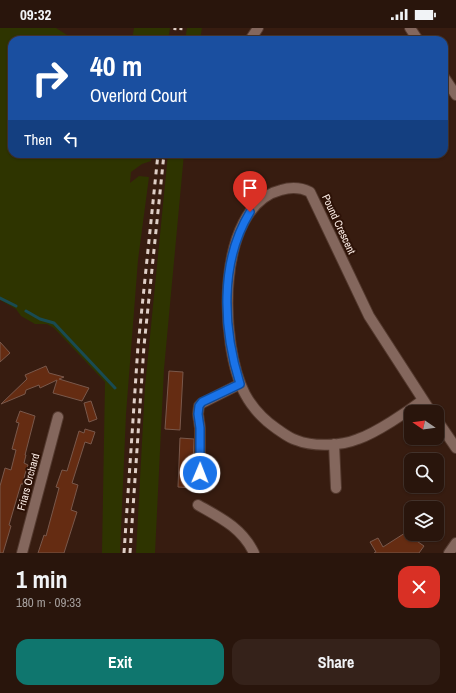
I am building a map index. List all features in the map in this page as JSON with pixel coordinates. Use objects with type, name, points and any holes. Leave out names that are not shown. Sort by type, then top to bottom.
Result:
[{"type":"street","points":[[448,83],[456,94]]},
{"type":"street","name":"Pound Crescent","points":[[423,400],[358,440],[334,444],[308,443],[295,440],[266,421],[258,413],[240,384],[230,342],[227,309],[229,271],[236,239],[250,212],[260,202],[277,191],[304,188],[310,192],[314,197],[369,316],[426,405]]},
{"type":"street","points":[[200,473],[199,406],[202,402],[240,384]]},
{"type":"street","name":"Friars Orchard","points":[[22,553],[58,417]]},
{"type":"street","points":[[444,430],[456,448]]},
{"type":"street","points":[[334,444],[336,488]]},
{"type":"street","points":[[198,505],[231,524],[247,541],[254,553]]},
{"type":"street","points":[[449,553],[456,543]]},
{"type":"green space","points":[[0,28],[56,28],[69,36],[8,36],[8,158],[151,158],[151,161],[142,164],[131,172],[130,183],[139,176],[149,177],[138,260],[126,414],[120,553],[102,553],[105,382],[54,328],[47,324],[35,324],[21,316],[16,309],[0,300]]},
{"type":"green space","points":[[134,28],[170,28],[169,36],[133,36]]},
{"type":"green space","points":[[187,28],[202,28],[201,36],[186,36]]},
{"type":"green space","points":[[168,158],[184,158],[164,369],[155,553],[136,553],[145,387]]},
{"type":"building","points":[[0,342],[10,353],[0,362]]},
{"type":"building","points":[[46,366],[49,373],[64,377],[59,379],[89,388],[82,401],[53,393],[57,380],[40,388],[39,385],[26,390],[25,394],[1,404],[27,379],[25,375]]},
{"type":"building","points":[[169,371],[183,372],[180,430],[165,429]]},
{"type":"building","points":[[91,401],[97,419],[89,422],[84,403]]},
{"type":"building","points":[[20,411],[35,416],[25,455],[24,463],[28,465],[9,525],[11,526],[3,553],[0,553],[0,486],[5,468],[11,470],[16,450],[12,449],[19,423],[16,422]]},
{"type":"building","points":[[85,429],[95,432],[91,444],[85,442],[72,483],[78,485],[71,510],[77,512],[64,553],[38,553],[44,535],[46,536],[59,488],[56,487],[62,470],[67,471],[79,431],[84,433]]},
{"type":"building","points":[[180,438],[194,439],[192,488],[178,487]]},
{"type":"building","points":[[404,534],[404,541],[417,541],[424,546],[419,553],[374,553],[376,552],[370,542],[378,538],[383,547]]},
{"type":"waterway","points":[[0,298],[16,306]]},
{"type":"waterway","points":[[26,311],[40,319],[54,323],[115,388]]},
{"type":"railway","points":[[174,36],[175,28]]},
{"type":"railway","points":[[180,36],[181,28]]},
{"type":"railway","points":[[124,553],[138,346],[158,158]]},
{"type":"railway","points":[[130,553],[144,346],[164,158]]},
{"type":"route","points":[[200,473],[199,406],[202,402],[240,384],[236,372],[228,327],[227,309],[229,271],[236,239],[250,212]]}]
